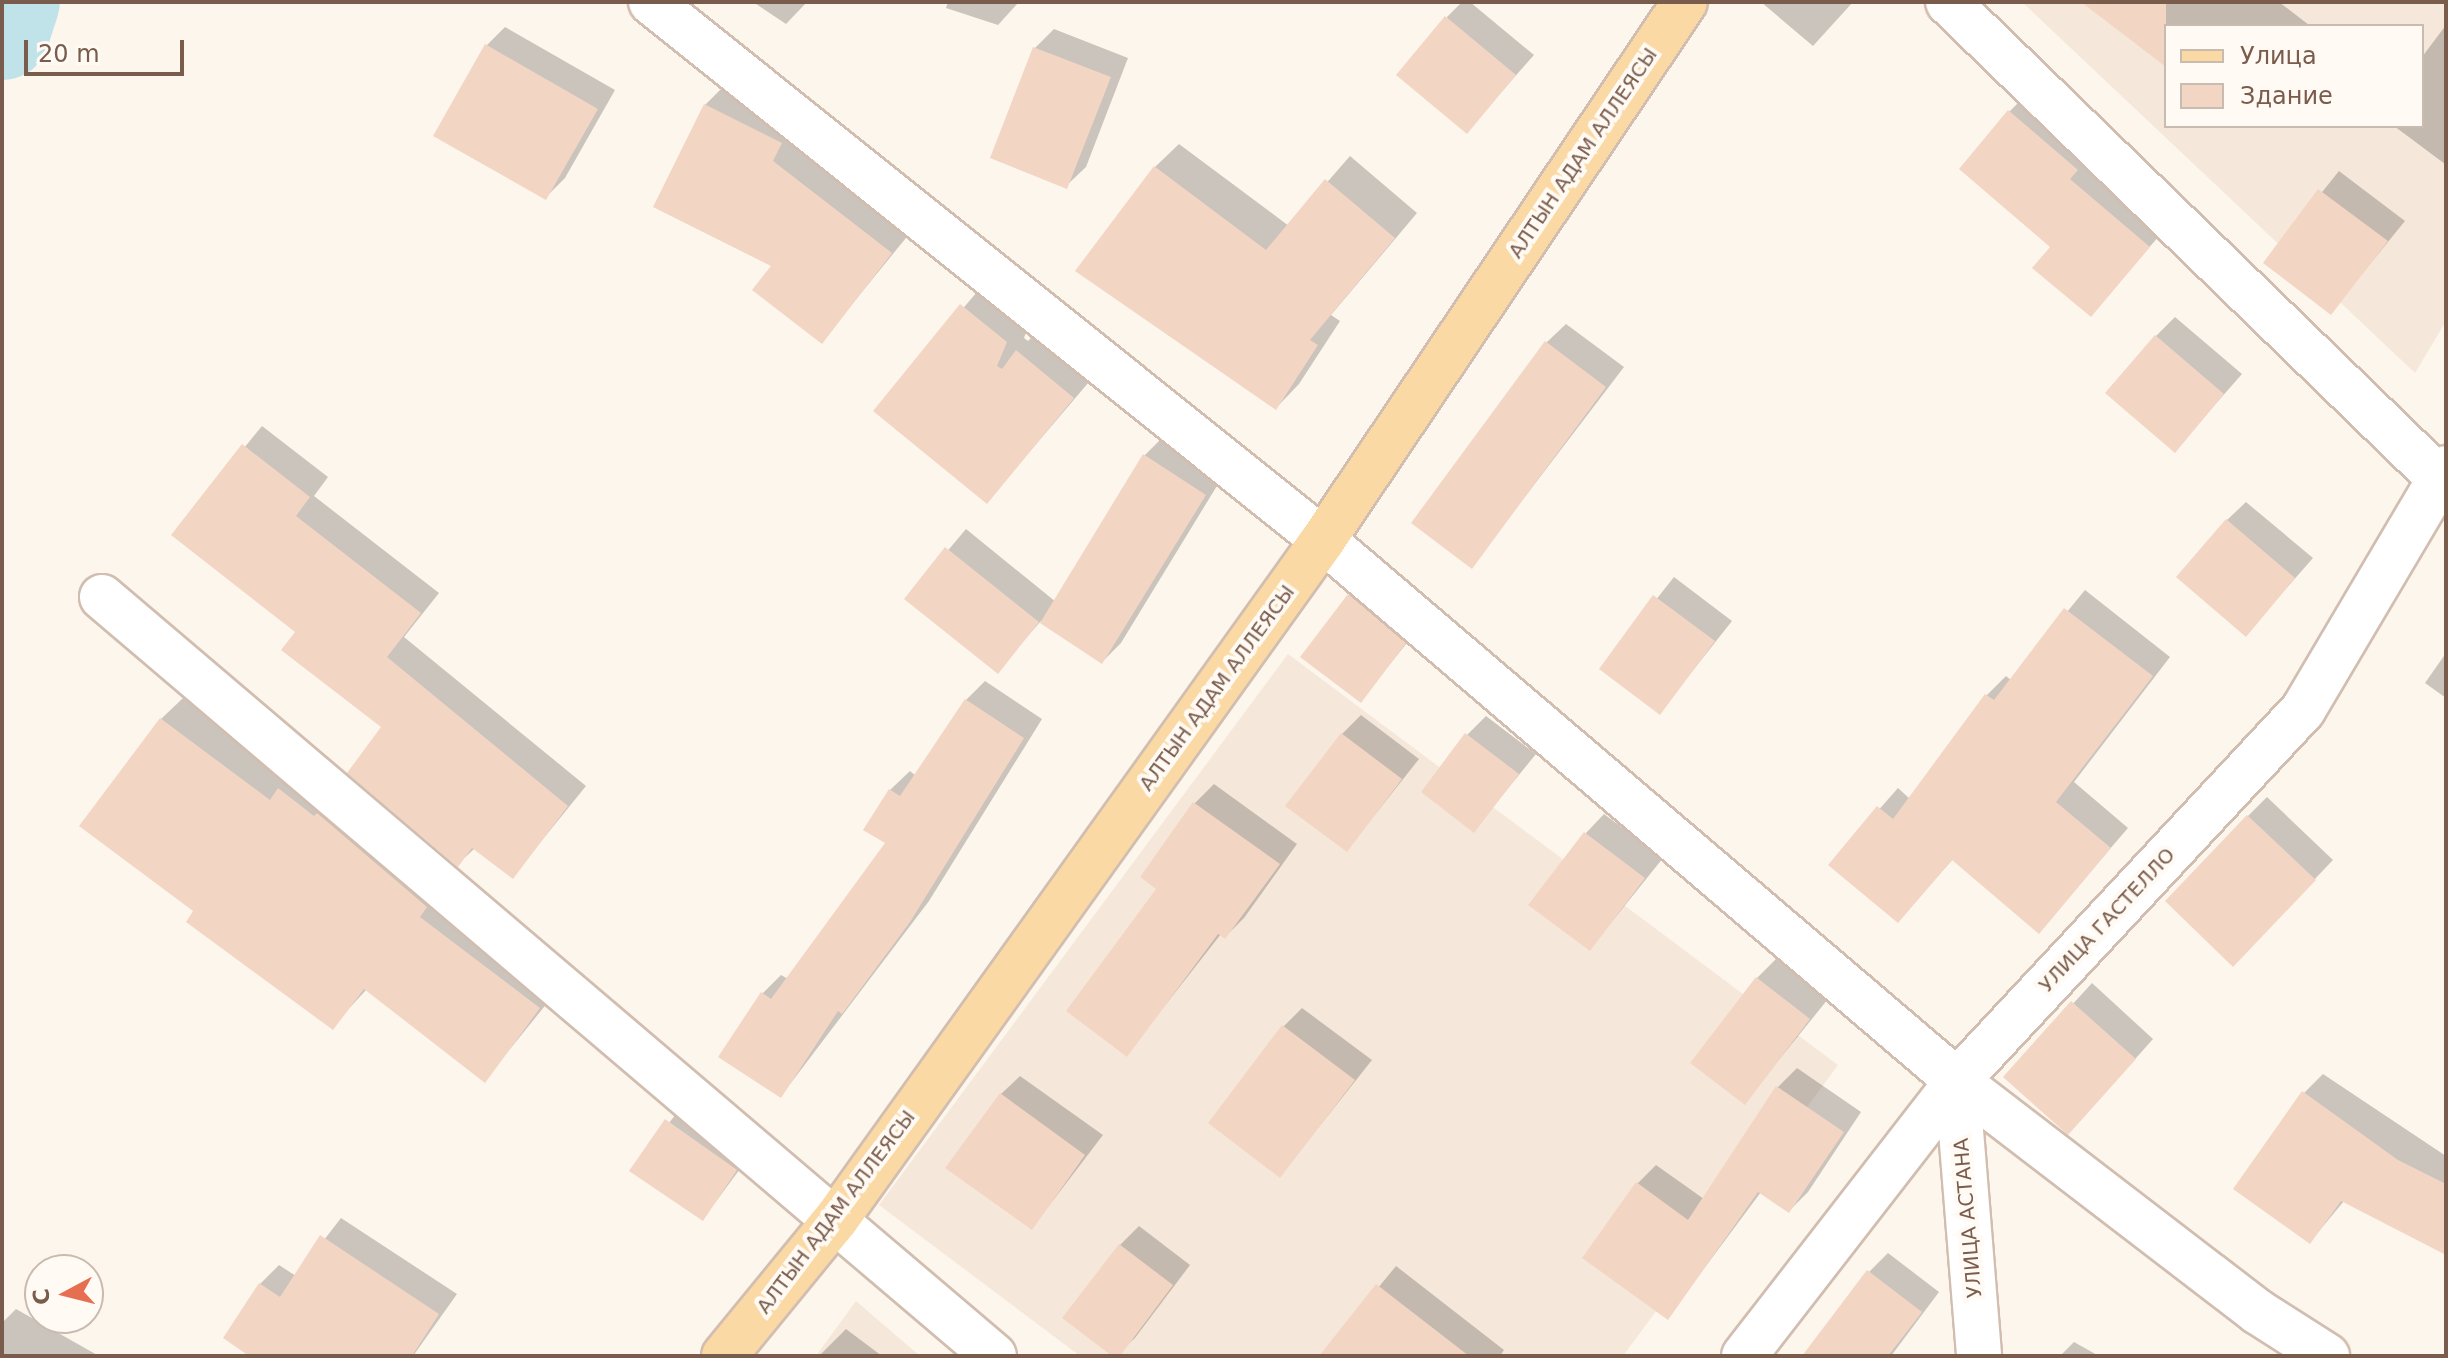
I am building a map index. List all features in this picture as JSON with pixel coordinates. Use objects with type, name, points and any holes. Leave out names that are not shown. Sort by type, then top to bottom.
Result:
[{"type":"main road","name":"АЛТЫН АДАМ АЛЛЕЯСЫ","points":[[724,1356],[837,1218],[1323,540],[1685,2]]},
{"type":"street","points":[[651,2],[1323,540],[1957,1081],[2258,1312],[2327,1356]]},
{"type":"street","points":[[1948,2],[2443,478]]},
{"type":"street","name":"УЛИЦА ГАСТЕЛЛО","points":[[1744,1356],[1957,1081],[2303,710],[2443,478]]},
{"type":"street","points":[[102,597],[837,1218],[994,1356]]},
{"type":"street","name":"УЛИЦА АСТАНА","points":[[1957,1081],[1979,1356]]},
{"type":"shaded area","points":[[2022,2],[2446,2],[2446,321],[2415,373]]},
{"type":"shaded area","points":[[1288,654],[1838,1065],[1623,1356],[1080,1356],[879,1205]]},
{"type":"shaded area","points":[[856,1301],[920,1356],[816,1356]]},
{"type":"building","points":[[2081,2],[2166,2],[2164,65]]},
{"type":"building","points":[[1445,16],[1516,75],[1467,134],[1396,75]]},
{"type":"building","points":[[485,44],[598,109],[546,200],[433,136]]},
{"type":"building","points":[[1033,47],[1111,77],[1067,189],[990,158]]},
{"type":"building","points":[[704,104],[782,143],[773,161],[892,253],[822,344],[752,290],[771,266],[653,207]]},
{"type":"building","points":[[2008,110],[2078,170],[2070,179],[2150,247],[2091,317],[2032,268],[2050,247],[1959,169]]},
{"type":"building","points":[[1154,166],[1266,250],[1325,179],[1395,238],[1310,340],[1318,345],[1276,410],[1075,271]]},
{"type":"building","points":[[2318,189],[2388,241],[2331,315],[2263,263]]},
{"type":"building","points":[[960,304],[1007,342],[997,366],[1002,369],[1016,350],[1074,398],[987,504],[873,411]]},
{"type":"building","points":[[2155,335],[2224,394],[2175,453],[2105,393]]},
{"type":"building","points":[[1545,341],[1606,387],[1472,569],[1411,523]]},
{"type":"building","points":[[242,444],[310,497],[296,516],[421,613],[387,657],[568,806],[513,879],[472,848],[458,867],[347,773],[381,727],[281,650],[295,632],[171,535]]},
{"type":"building","points":[[1143,454],[1206,495],[1102,664],[1040,623]]},
{"type":"building","points":[[2226,519],[2295,578],[2246,637],[2176,577]]},
{"type":"building","points":[[945,547],[1039,622],[998,674],[904,599]]},
{"type":"building","points":[[1348,594],[1406,643],[1361,703],[1300,657]]},
{"type":"building","points":[[1653,595],[1715,641],[1660,715],[1599,669]]},
{"type":"building","points":[[2064,608],[2153,676],[2056,802],[2111,848],[2039,934],[1952,860],[1898,923],[1828,865],[1877,806],[1893,819],[1985,694],[1994,700]]},
{"type":"building","points":[[965,699],[1024,738],[910,922],[842,1014],[838,1011],[781,1098],[718,1057],[761,992],[771,999],[885,843],[863,830],[889,789],[900,796]]},
{"type":"building","points":[[160,718],[270,800],[278,788],[314,816],[317,813],[427,907],[420,917],[540,1008],[485,1083],[364,989],[333,1030],[186,922],[193,911],[79,826]]},
{"type":"building","points":[[1341,733],[1402,779],[1347,852],[1285,806]]},
{"type":"building","points":[[1465,733],[1519,774],[1474,833],[1421,792]]},
{"type":"building","points":[[1193,802],[1280,864],[1225,939],[1218,934],[1127,1057],[1066,1011],[1156,889],[1140,877]]},
{"type":"building","points":[[2247,815],[2316,880],[2233,967],[2165,901]]},
{"type":"building","points":[[1584,832],[1645,878],[1590,951],[1528,905]]},
{"type":"building","points":[[1756,977],[1810,1019],[1745,1105],[1690,1063]]},
{"type":"building","points":[[2071,1001],[2136,1059],[2068,1135],[2003,1077]]},
{"type":"building","points":[[1282,1025],[1355,1080],[1280,1178],[1208,1123]]},
{"type":"building","points":[[1776,1086],[1844,1132],[1789,1213],[1758,1192],[1668,1320],[1582,1258],[1636,1182],[1688,1220]]},
{"type":"building","points":[[2302,1091],[2398,1160],[2446,1184],[2446,1255],[2341,1201],[2310,1244],[2233,1189]]},
{"type":"building","points":[[1000,1093],[1085,1155],[1032,1230],[945,1168]]},
{"type":"building","points":[[665,1119],[737,1170],[703,1221],[629,1171]]},
{"type":"building","points":[[320,1235],[439,1314],[412,1356],[249,1356],[223,1338],[259,1283],[280,1297]]},
{"type":"building","points":[[1119,1244],[1173,1285],[1120,1356],[1112,1356],[1062,1318]]},
{"type":"building","points":[[1867,1270],[1922,1312],[1888,1356],[1802,1356]]},
{"type":"building","points":[[1376,1284],[1469,1356],[1319,1356]]},
{"type":"waterway","points":[[2,32],[12,2]]}]
